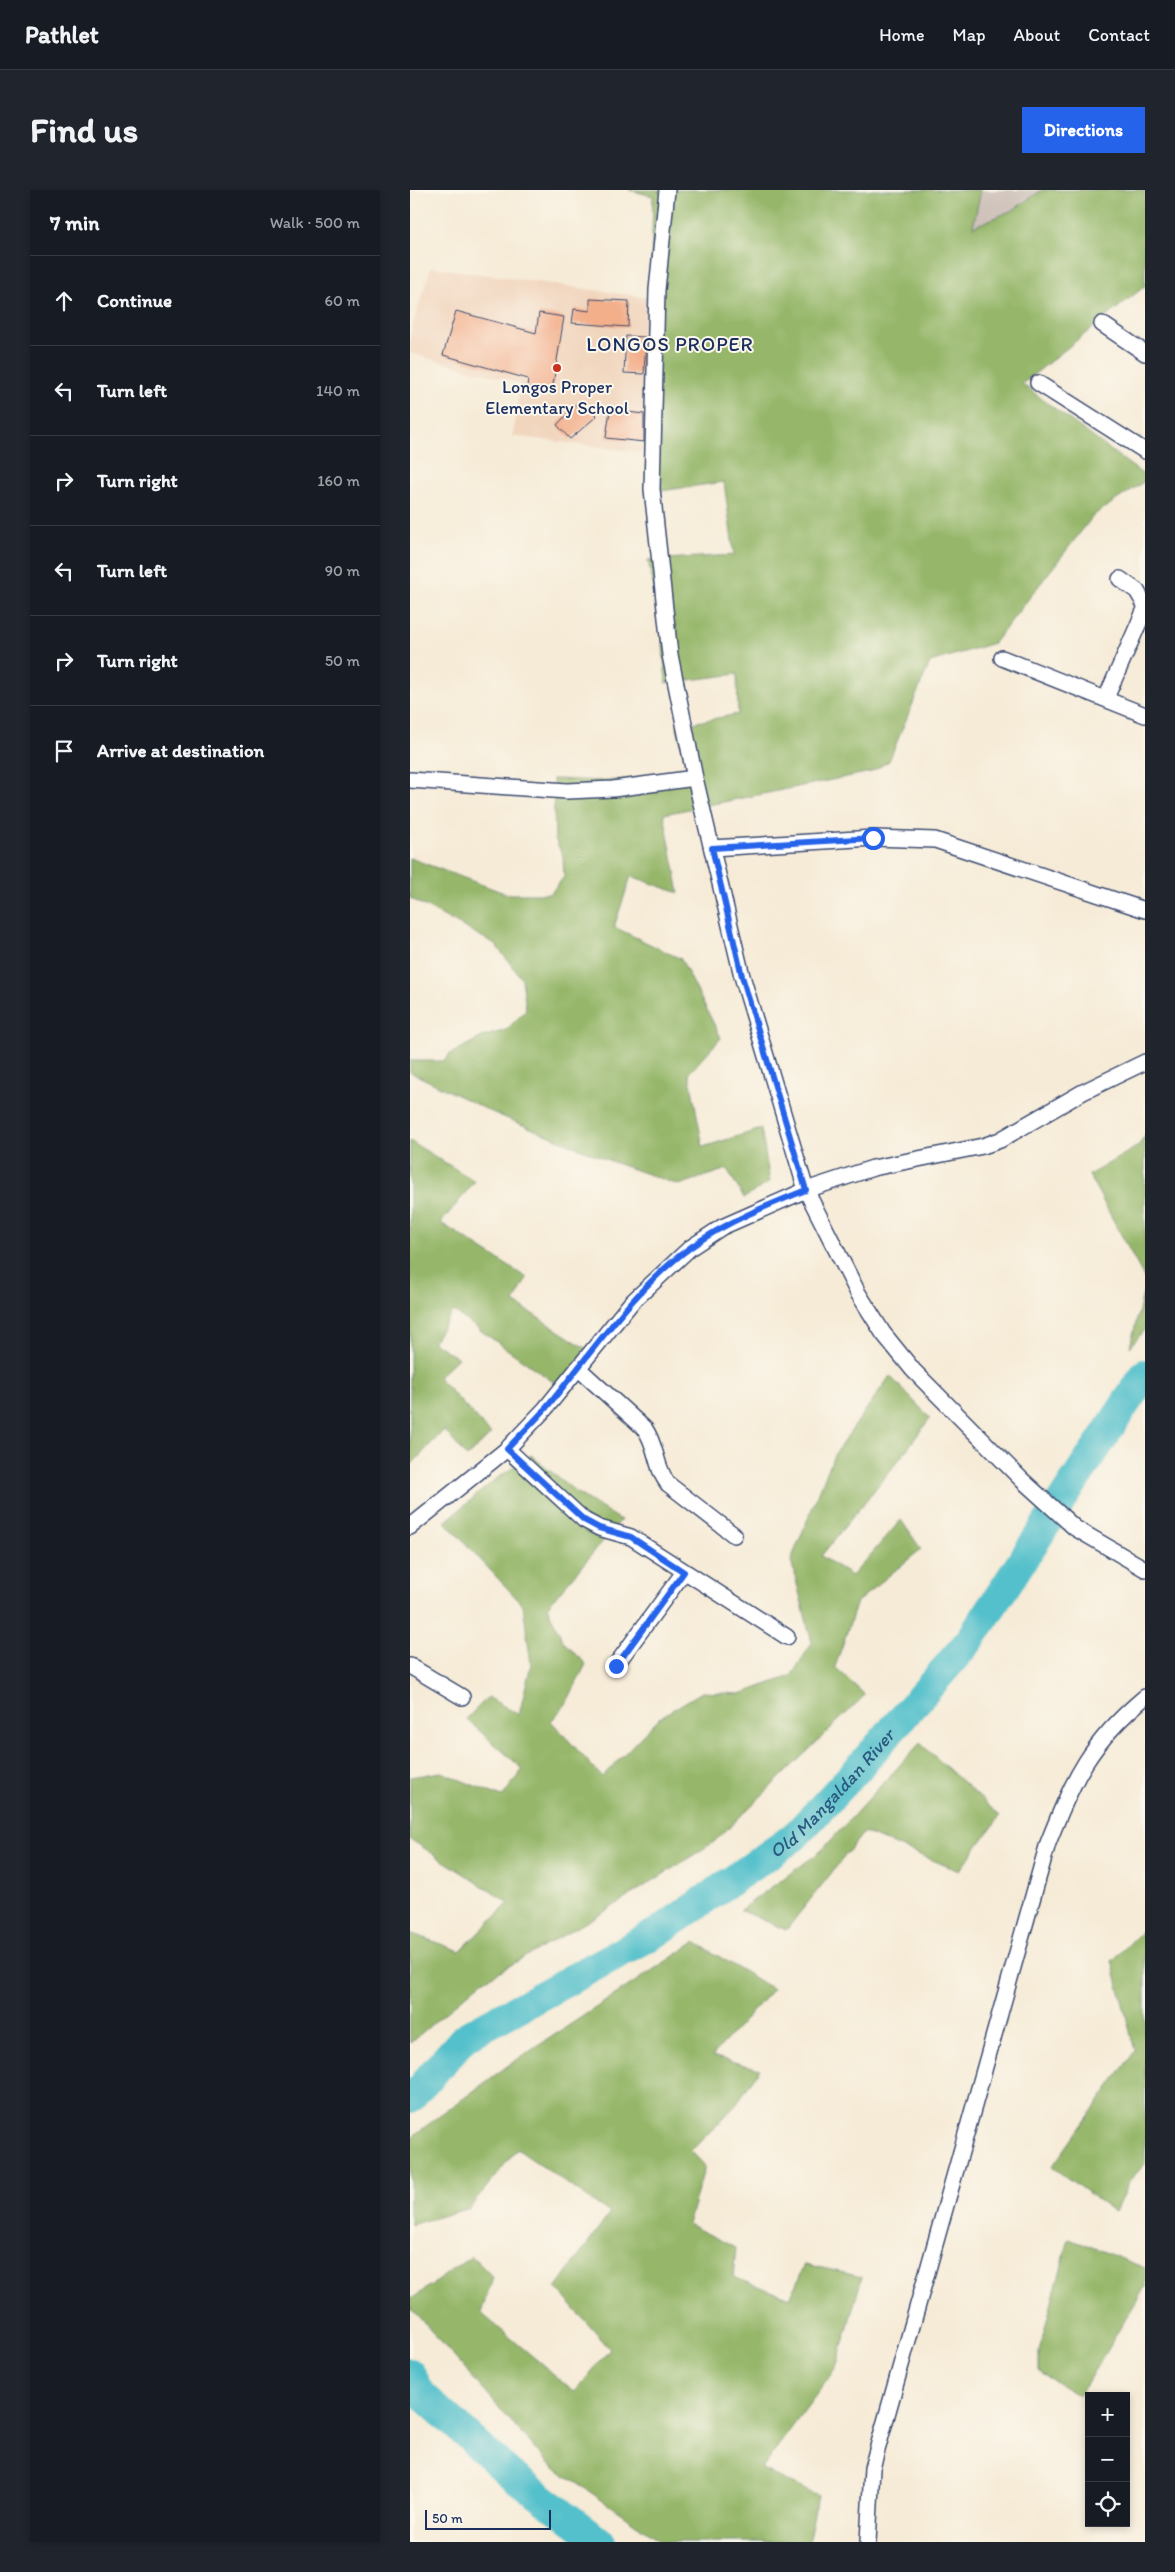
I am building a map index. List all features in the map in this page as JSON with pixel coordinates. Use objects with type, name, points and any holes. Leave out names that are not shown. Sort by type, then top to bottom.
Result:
[{"type":"street","points":[[667,190],[657,290],[652,489],[670,655],[695,778],[742,976],[806,1190],[858,1293],[883,1333],[913,1370],[1022,1480],[1075,1528],[1145,1569]]},
{"type":"street","points":[[1102,324],[1145,353]]},
{"type":"street","points":[[1038,383],[1145,451]]},
{"type":"street","points":[[1120,579],[1137,591],[1145,604]]},
{"type":"street","points":[[1106,698],[1145,609]]},
{"type":"street","points":[[1002,658],[1145,715]]},
{"type":"street","points":[[410,780],[567,791],[613,790],[695,778]]},
{"type":"street","points":[[712,848],[873,838],[935,840],[1145,910]]},
{"type":"street","points":[[410,1527],[507,1449],[545,1410],[631,1304],[690,1248],[729,1223],[806,1190],[896,1162],[984,1146],[1083,1092],[1145,1062]]},
{"type":"street","points":[[578,1368],[645,1429],[651,1438],[662,1476],[668,1484],[734,1535]]},
{"type":"street","points":[[507,1449],[584,1520],[599,1528],[631,1537],[787,1637]]},
{"type":"street","points":[[616,1666],[684,1572]]},
{"type":"street","points":[[410,1666],[462,1697]]},
{"type":"street","points":[[868,2542],[872,2468],[1048,1843],[1072,1783],[1092,1751],[1113,1726],[1145,1697]]},
{"type":"shaded area","points":[[981,190],[1042,190],[1013,210],[972,228]]},
{"type":"shaded area","name":"Longos Proper Elementary School","points":[[431,267],[651,298],[647,453],[513,436],[520,383],[410,353],[410,334]]},
{"type":"green space","points":[[629,190],[981,190],[973,227],[1013,210],[1042,190],[1145,190],[1145,286],[1022,384],[1145,476],[1145,481],[1094,515],[994,643],[930,662],[889,761],[871,772],[664,814],[679,893],[631,876],[614,927],[681,959],[721,1038],[689,1073],[703,1147],[761,1129],[770,1182],[744,1198],[727,1169],[679,1185],[613,1162],[494,1113],[410,1072],[410,1061],[444,1061],[450,1054],[482,1037],[506,1030],[526,1010],[522,979],[495,944],[410,898],[410,858],[507,894],[550,894],[564,877],[563,856],[555,839],[553,779],[605,781],[688,773],[677,726],[738,714],[737,674],[666,683],[661,619],[648,560],[734,555],[724,482],[646,493],[653,196]]},
{"type":"green space","points":[[1145,1136],[1145,1279],[1089,1175],[1138,1146]]},
{"type":"green space","points":[[410,1141],[475,1181],[441,1223],[527,1278],[514,1302],[596,1355],[569,1393],[453,1311],[433,1342],[458,1358],[438,1377],[491,1434],[467,1457],[444,1430],[410,1466]]},
{"type":"green space","points":[[1145,1286],[1145,1329],[1130,1347]]},
{"type":"green space","points":[[890,1376],[930,1418],[902,1456],[821,1556],[852,1576],[901,1520],[921,1549],[857,1602],[835,1667],[865,1695],[714,1842],[604,1912],[481,1982],[410,2043],[410,1933],[460,1951],[509,1903],[410,1839],[410,1777],[441,1772],[502,1797],[523,1769],[466,1719],[488,1697],[519,1715],[531,1664],[523,1605],[445,1522],[492,1482],[531,1455],[577,1493],[621,1520],[547,1607],[563,1641],[586,1664],[566,1704],[551,1721],[602,1777],[659,1718],[702,1692],[740,1694],[791,1676],[812,1643],[791,1560],[834,1455]]},
{"type":"green space","points":[[920,1743],[1000,1816],[959,1871],[864,1832],[786,1930],[740,1910],[821,1851]]},
{"type":"green space","points":[[1145,1928],[1145,2164],[1129,2181],[1115,2212],[1052,2167],[1135,2051],[1112,1961]]},
{"type":"green space","points":[[695,1942],[773,1989],[712,2056],[760,2069],[734,2107],[691,2151],[705,2166],[688,2224],[736,2248],[733,2277],[790,2298],[805,2264],[862,2277],[836,2368],[761,2469],[818,2496],[808,2542],[662,2542],[547,2462],[410,2307],[410,2300],[472,2256],[493,2277],[481,2313],[575,2392],[610,2349],[556,2288],[610,2213],[517,2149],[470,2208],[410,2225],[410,2142],[414,2135],[506,2067]]},
{"type":"green space","points":[[1069,2238],[1145,2268],[1145,2287],[1079,2396],[1039,2372],[1039,2351]]},
{"type":"building","points":[[590,299],[629,301],[628,327],[572,323],[574,309],[590,311]]},
{"type":"building","points":[[456,311],[536,333],[539,313],[564,317],[552,391],[527,387],[528,379],[443,355]]},
{"type":"building","points":[[626,336],[646,337],[644,374],[624,373]]},
{"type":"building","points":[[580,400],[597,416],[570,439],[557,425]]},
{"type":"building","points":[[610,410],[644,414],[644,442],[606,438]]},
{"type":"waterway","name":"Old Mangaldan River","points":[[410,2099],[465,2037],[658,1932],[794,1837],[855,1772],[970,1640],[1145,1374]]},
{"type":"waterway","name":"Old Mangaldan River","points":[[410,2373],[422,2395],[509,2473],[601,2542]]},
{"type":"place","name":"Longos Proper Elementary School","points":[[557,368]]},
{"type":"district","name":"LONGOS PROPER","points":[[670,344]]},
{"type":"route","points":[[616,1666],[684,1572],[631,1537],[599,1528],[572,1512],[507,1449],[545,1410],[631,1304],[662,1272],[690,1248],[722,1227],[749,1213],[806,1190],[742,976],[712,848],[873,838]]}]
